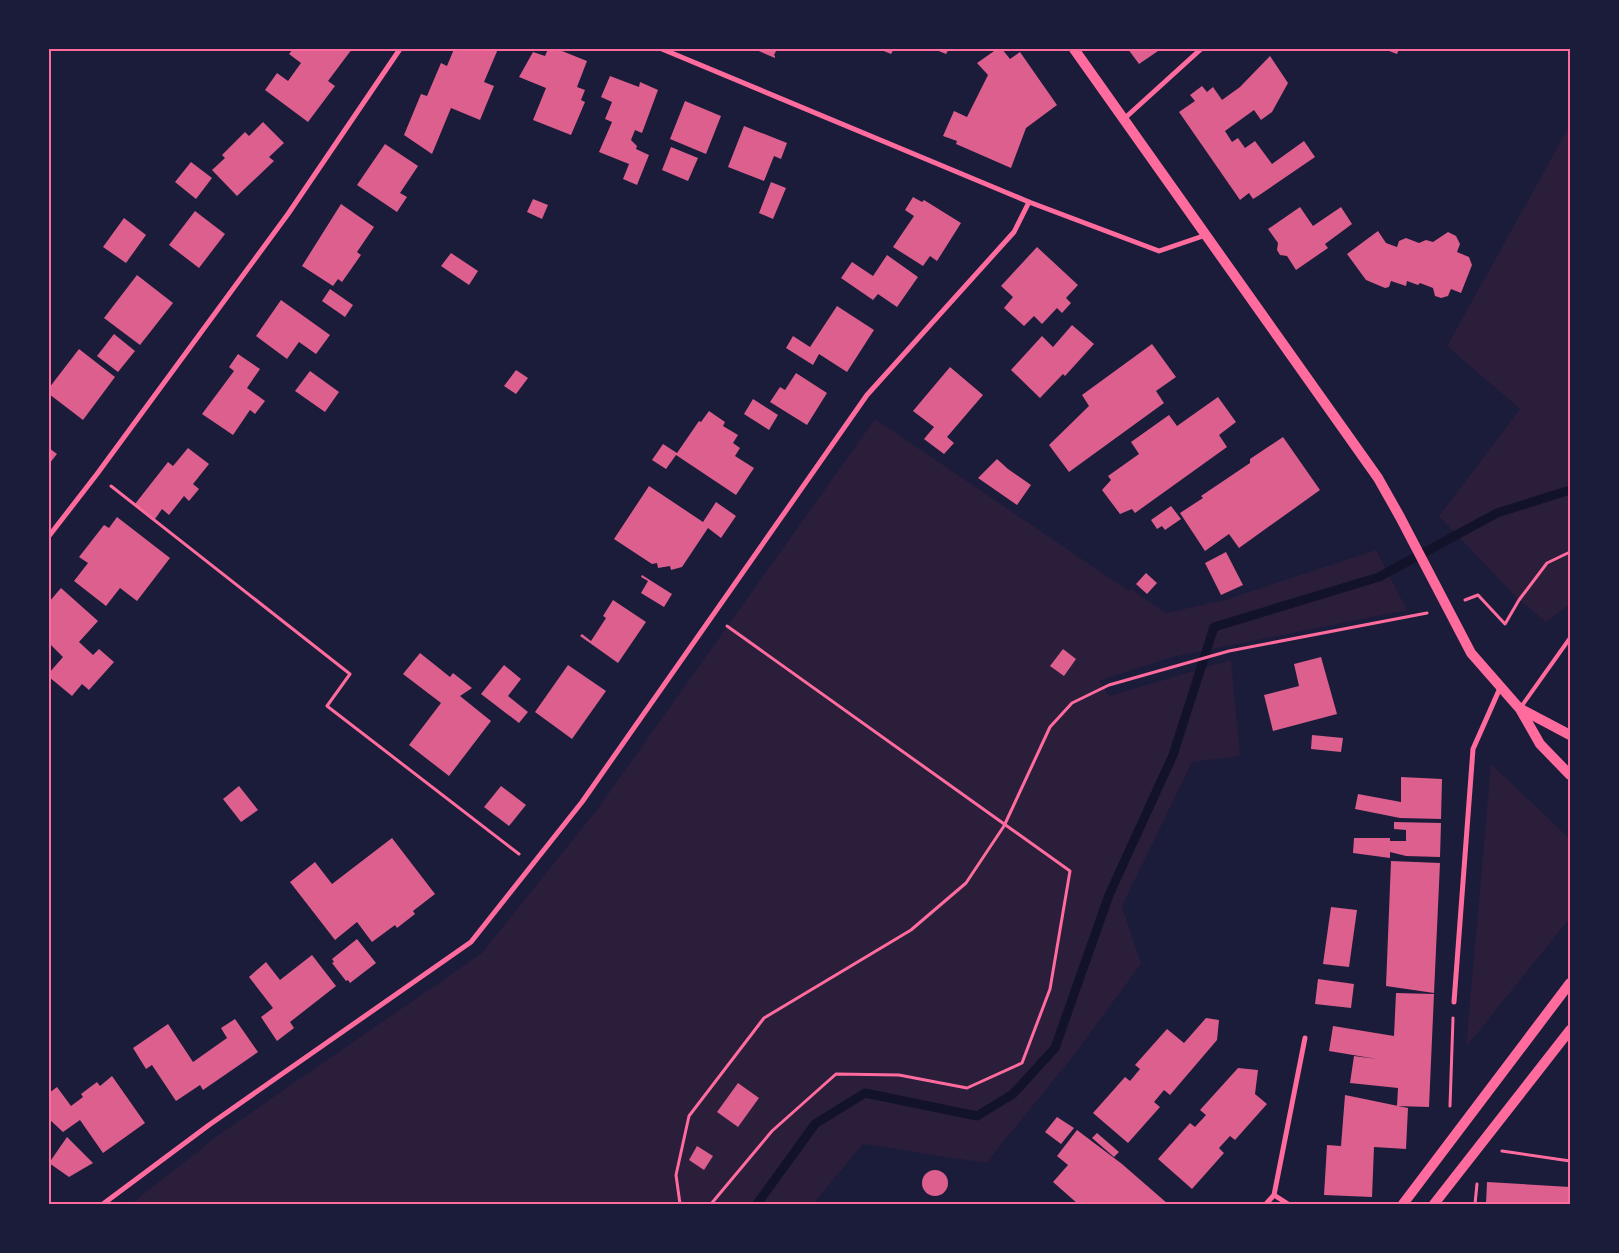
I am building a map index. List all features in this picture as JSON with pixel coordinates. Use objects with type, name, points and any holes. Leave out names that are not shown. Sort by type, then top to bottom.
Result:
[{"type":"main road","points":[[1074,49],[1125,118],[1378,478],[1471,653],[1520,709],[1540,744],[1570,775]]},
{"type":"main road","points":[[1520,709],[1570,735]]},
{"type":"main road","points":[[1403,1204],[1570,982]]},
{"type":"main road","points":[[1434,1204],[1480,1148],[1570,1030]]},
{"type":"street","points":[[49,536],[97,474],[288,214],[400,49]]},
{"type":"street","points":[[662,49],[1029,202],[1159,251],[1207,235]]},
{"type":"street","points":[[1125,118],[1201,49]]},
{"type":"street","points":[[103,1204],[209,1125],[471,942],[582,802],[867,395],[1014,232],[1029,202]]},
{"type":"street","points":[[1454,1002],[1473,749],[1500,688]]},
{"type":"street","points":[[1266,1204],[1274,1195],[1305,1038]]},
{"type":"street","points":[[1274,1195],[1288,1204]]},
{"type":"lane","points":[[1520,709],[1570,638]]},
{"type":"path","points":[[97,474],[350,674],[327,706],[533,865]]},
{"type":"path","points":[[680,1204],[676,1175],[689,1116],[764,1018],[911,930],[966,883],[1004,826],[1050,727],[1072,703],[1109,684],[1229,651],[1418,616],[1478,595],[1505,624],[1519,600],[1547,563],[1570,552]]},
{"type":"path","points":[[711,1204],[772,1131],[836,1074],[899,1075],[967,1088],[1022,1063],[1050,989],[1070,871],[1004,826],[712,615]]},
{"type":"path","points":[[1454,1002],[1449,1122],[1457,1132]]},
{"type":"path","points":[[1480,1148],[1570,1161]]},
{"type":"shaded area","points":[[1570,125],[1570,604],[1546,622],[1519,600],[1439,516],[1520,409],[1447,346]]},
{"type":"shaded area","points":[[875,419],[1129,591],[1131,589],[1166,613],[1225,600],[1376,550],[1407,610],[1172,657],[1099,681],[1109,696],[1231,660],[1240,756],[1192,762],[1122,906],[1141,964],[1070,1060],[986,1163],[863,1144],[813,1204],[131,1204],[220,1134],[482,953],[596,811]]},
{"type":"shaded area","points":[[1491,764],[1570,839],[1570,918],[1466,1047]]},
{"type":"building","points":[[293,49],[352,49],[328,81],[335,86],[308,122],[265,90],[277,73],[288,81],[301,63],[289,54]]},
{"type":"building","points":[[454,49],[498,49],[484,82],[494,86],[480,120],[451,108],[432,154],[404,135],[421,94],[427,96],[441,63],[447,66]]},
{"type":"building","points":[[548,49],[557,49],[587,61],[577,87],[585,90],[581,100],[585,102],[571,135],[533,120],[546,88],[519,77],[533,52],[545,56]]},
{"type":"building","points":[[754,49],[777,49],[774,55],[775,58]]},
{"type":"building","points":[[879,49],[894,49],[891,54]]},
{"type":"building","points":[[934,49],[949,49],[946,54]]},
{"type":"building","points":[[997,49],[1002,49],[1010,59],[1020,52],[1057,105],[1026,128],[1011,168],[956,144],[957,141],[943,136],[954,111],[967,117],[988,75],[977,63]]},
{"type":"building","points":[[1128,49],[1161,49],[1139,64]]},
{"type":"building","points":[[1384,49],[1399,49],[1397,54]]},
{"type":"building","points":[[1270,56],[1288,83],[1272,112],[1261,120],[1254,110],[1225,131],[1232,142],[1238,138],[1245,148],[1255,141],[1272,164],[1304,141],[1315,157],[1253,199],[1249,193],[1240,200],[1179,112],[1195,101],[1190,95],[1202,86],[1207,92],[1213,87],[1222,100],[1240,87]]},
{"type":"building","points":[[610,76],[639,87],[640,82],[658,90],[642,133],[635,130],[631,140],[637,146],[636,149],[649,155],[637,185],[623,179],[629,164],[599,152],[612,122],[605,119],[612,102],[601,97]]},
{"type":"building","points":[[685,101],[721,116],[706,154],[670,139]]},
{"type":"building","points":[[263,122],[284,143],[269,157],[274,161],[237,196],[212,170],[225,158],[222,155],[245,132],[249,136]]},
{"type":"building","points":[[744,126],[787,143],[781,159],[774,156],[764,181],[728,167]]},
{"type":"building","points":[[385,144],[418,166],[400,193],[407,197],[397,212],[357,185]]},
{"type":"building","points":[[671,147],[698,158],[688,181],[662,170]]},
{"type":"building","points":[[191,162],[212,178],[196,199],[175,182]]},
{"type":"building","points":[[771,182],[786,188],[773,219],[759,213]]},
{"type":"building","points":[[913,197],[922,202],[924,200],[961,223],[937,261],[930,256],[923,266],[893,247],[914,216],[905,210]]},
{"type":"building","points":[[533,199],[548,205],[542,219],[527,212]]},
{"type":"building","points":[[341,204],[374,227],[357,252],[361,255],[342,282],[338,279],[333,286],[302,266]]},
{"type":"building","points":[[1300,207],[1313,226],[1341,207],[1352,224],[1325,244],[1328,248],[1296,270],[1287,256],[1280,255],[1277,250],[1278,243],[1268,229]]},
{"type":"building","points":[[195,211],[225,234],[199,268],[169,245]]},
{"type":"building","points":[[124,218],[146,235],[126,263],[103,247]]},
{"type":"building","points":[[1378,231],[1386,243],[1397,247],[1399,241],[1406,238],[1419,243],[1426,240],[1433,242],[1448,232],[1456,236],[1460,244],[1457,252],[1469,257],[1472,265],[1461,293],[1451,289],[1448,296],[1441,298],[1435,296],[1433,288],[1420,283],[1418,285],[1407,281],[1406,286],[1391,281],[1389,287],[1385,288],[1366,280],[1347,254]]},
{"type":"building","points":[[1037,247],[1078,285],[1066,298],[1071,303],[1062,313],[1057,308],[1042,324],[1034,316],[1024,326],[1004,308],[1013,297],[1001,286]]},
{"type":"building","points":[[451,253],[478,271],[469,285],[441,266]]},
{"type":"building","points":[[887,255],[918,277],[897,307],[878,294],[873,300],[841,278],[852,262],[873,276]]},
{"type":"building","points":[[137,275],[173,303],[140,345],[104,318]]},
{"type":"building","points":[[330,289],[353,305],[345,317],[322,301]]},
{"type":"building","points":[[281,300],[330,335],[316,354],[299,342],[287,359],[256,336]]},
{"type":"building","points":[[837,306],[874,330],[847,372],[819,354],[813,365],[786,348],[793,336],[810,347]]},
{"type":"building","points":[[1072,325],[1094,344],[1065,376],[1063,374],[1040,398],[1011,370],[1042,336],[1053,347]]},
{"type":"building","points":[[114,334],[135,351],[118,372],[97,356]]},
{"type":"building","points":[[1152,344],[1176,377],[1156,391],[1164,403],[1069,472],[1049,445],[1089,406],[1082,395]]},
{"type":"building","points":[[79,349],[115,377],[83,420],[49,394],[49,388]]},
{"type":"building","points":[[238,354],[260,369],[247,388],[265,401],[255,414],[250,410],[233,435],[202,414],[234,371],[229,367]]},
{"type":"building","points":[[950,367],[983,395],[947,437],[954,443],[944,454],[924,439],[934,427],[913,411]]},
{"type":"building","points":[[516,370],[528,378],[516,394],[504,386]]},
{"type":"building","points":[[310,371],[339,392],[325,412],[295,391]]},
{"type":"building","points":[[796,373],[827,393],[807,425],[770,402],[780,387],[785,390]]},
{"type":"building","points":[[1218,397],[1236,422],[1219,435],[1227,447],[1135,513],[1132,509],[1120,514],[1102,490],[1111,480],[1108,476],[1139,454],[1131,442],[1169,415],[1177,426]]},
{"type":"building","points":[[753,399],[778,415],[769,430],[744,414]]},
{"type":"building","points":[[709,411],[725,422],[723,426],[738,435],[733,443],[740,448],[735,456],[754,468],[736,495],[676,455],[666,469],[652,460],[663,444],[677,453],[699,421],[701,422]]},
{"type":"building","points":[[1283,437],[1320,490],[1239,548],[1229,534],[1205,551],[1180,513],[1203,498],[1201,496],[1250,463],[1250,459]]},
{"type":"building","points":[[49,448],[57,454],[49,464]]},
{"type":"building","points":[[188,448],[209,464],[193,484],[199,489],[189,501],[184,496],[169,515],[162,509],[155,519],[135,504],[168,462],[173,466]]},
{"type":"building","points":[[997,459],[1031,485],[1017,505],[978,478]]},
{"type":"building","points":[[649,486],[703,522],[716,502],[736,516],[721,538],[708,528],[682,567],[671,570],[670,566],[658,568],[657,563],[652,564],[614,539]]},
{"type":"building","points":[[1171,506],[1181,519],[1165,530],[1162,526],[1157,529],[1151,520]]},
{"type":"building","points":[[117,517],[170,558],[137,601],[120,588],[106,606],[74,581],[88,563],[79,557],[104,525],[109,528]]},
{"type":"building","points":[[1226,552],[1243,585],[1221,595],[1205,563]]},
{"type":"building","points":[[1146,573],[1157,583],[1147,594],[1136,584]]},
{"type":"building","points":[[642,575],[672,594],[664,607],[641,593],[648,581],[641,577]]},
{"type":"building","points":[[61,588],[98,621],[79,642],[93,655],[99,649],[114,662],[89,690],[82,684],[72,696],[49,677],[49,673],[63,657],[49,643],[49,615],[51,612],[49,610],[49,602]]},
{"type":"building","points":[[613,600],[646,622],[618,663],[580,636],[582,634],[591,641],[606,618],[603,616]]},
{"type":"building","points":[[1063,649],[1076,659],[1064,676],[1050,666]]},
{"type":"building","points":[[420,653],[450,677],[453,673],[472,688],[460,696],[491,721],[449,776],[409,745],[441,703],[403,674]]},
{"type":"building","points":[[1321,657],[1337,714],[1273,731],[1264,695],[1299,686],[1294,664]]},
{"type":"building","points":[[504,665],[521,679],[508,696],[528,712],[519,723],[481,694]]},
{"type":"building","points":[[568,665],[606,691],[572,739],[535,712]]},
{"type":"building","points":[[1312,735],[1343,738],[1341,752],[1311,749]]},
{"type":"building","points":[[1401,777],[1442,779],[1441,819],[1400,818],[1355,809],[1358,794],[1401,802]]},
{"type":"building","points":[[239,786],[258,810],[241,822],[223,799]]},
{"type":"building","points":[[501,786],[526,805],[509,826],[484,807]]},
{"type":"building","points":[[1394,822],[1441,823],[1440,857],[1406,856],[1390,852],[1390,858],[1353,853],[1354,838],[1390,838],[1390,841],[1406,841],[1406,830],[1394,829]]},
{"type":"building","points":[[392,838],[435,894],[413,911],[415,914],[397,928],[395,925],[372,942],[357,922],[335,940],[290,882],[315,862],[332,884]]},
{"type":"building","points":[[1391,861],[1440,863],[1434,993],[1386,986]]},
{"type":"building","points":[[1331,907],[1357,910],[1349,967],[1323,964]]},
{"type":"building","points":[[357,939],[376,963],[350,983],[348,980],[346,981],[332,963],[334,962],[332,959]]},
{"type":"building","points":[[312,955],[336,986],[290,1022],[294,1028],[277,1041],[261,1017],[273,1008],[249,977],[266,962],[280,980]]},
{"type":"building","points":[[1318,979],[1354,984],[1351,1008],[1315,1004]]},
{"type":"building","points":[[1396,993],[1434,994],[1429,1107],[1397,1106],[1398,1088],[1350,1083],[1354,1056],[1377,1059],[1329,1051],[1333,1026],[1394,1036]]},
{"type":"building","points":[[1206,1018],[1219,1020],[1217,1040],[1170,1095],[1164,1090],[1154,1102],[1160,1107],[1128,1143],[1093,1113],[1125,1077],[1130,1081],[1140,1069],[1135,1065],[1167,1029],[1184,1043]]},
{"type":"building","points":[[235,1019],[258,1052],[203,1090],[200,1085],[176,1101],[152,1065],[146,1069],[133,1048],[168,1024],[193,1062],[227,1038],[221,1028]]},
{"type":"building","points":[[1238,1068],[1258,1070],[1255,1094],[1267,1104],[1235,1140],[1230,1136],[1219,1148],[1224,1153],[1192,1189],[1158,1159],[1190,1123],[1195,1127],[1206,1115],[1200,1110]]},
{"type":"building","points":[[112,1076],[145,1123],[103,1153],[80,1120],[63,1132],[49,1119],[49,1093],[57,1087],[71,1106],[83,1097],[81,1094],[97,1082],[100,1086]]},
{"type":"building","points":[[738,1083],[759,1098],[738,1127],[717,1112]]},
{"type":"building","points":[[1345,1095],[1408,1108],[1406,1149],[1374,1147],[1372,1197],[1324,1195],[1327,1145],[1341,1146]]},
{"type":"building","points":[[1057,1117],[1074,1128],[1061,1144],[1045,1132]]},
{"type":"building","points":[[1077,1130],[1122,1164],[1168,1204],[1078,1204],[1053,1182],[1068,1165],[1057,1156]]},
{"type":"building","points":[[1097,1133],[1119,1152],[1114,1157],[1092,1138]]},
{"type":"building","points":[[67,1137],[93,1163],[69,1177],[49,1163]]},
{"type":"building","points":[[697,1146],[713,1156],[704,1170],[689,1160]]},
{"type":"building","points":[[935,1170],[944,1174],[948,1183],[944,1192],[935,1196],[926,1192],[922,1183],[926,1174]]},
{"type":"building","points":[[1487,1182],[1570,1187],[1570,1204],[1486,1204]]},
{"type":"waterway","points":[[757,1204],[815,1124],[865,1093],[977,1116],[1013,1094],[1055,1048],[1109,895],[1173,755],[1214,627],[1379,577],[1497,513],[1570,490]]}]
